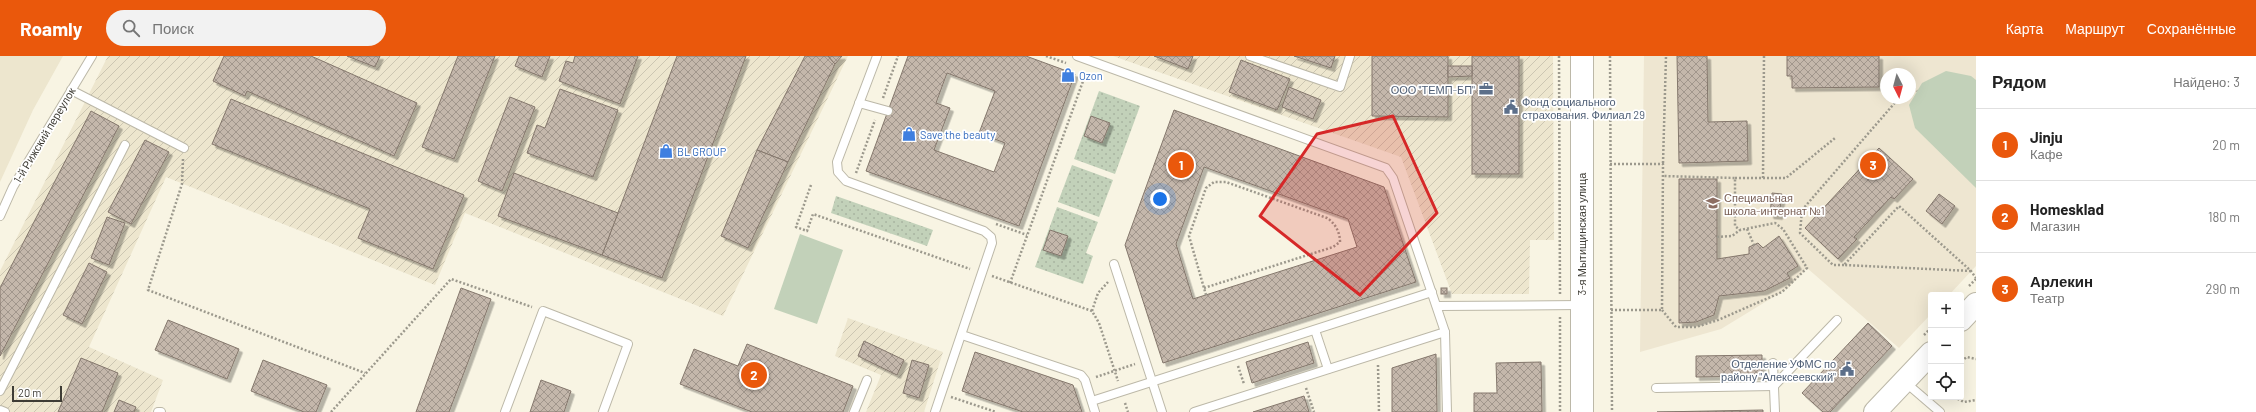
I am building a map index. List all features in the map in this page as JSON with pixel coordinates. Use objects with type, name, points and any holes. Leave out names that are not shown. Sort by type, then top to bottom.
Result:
[{"type":"street","name":"3-я Мытищинская улица","points":[[1582,56],[1570,305],[1582,412]]},
{"type":"street","points":[[1964,317],[1976,304]]},
{"type":"street","points":[[1875,412],[1928,355]]},
{"type":"lane","name":"1-й Рижский переулок","points":[[0,216],[13,187],[92,56]]},
{"type":"lane","points":[[877,56],[837,162],[838,172],[841,177],[846,181],[988,233],[992,243],[935,412]]},
{"type":"lane","points":[[1077,56],[1386,168],[1394,178],[1445,332],[1447,412]]},
{"type":"lane","points":[[1250,56],[1340,86],[1350,56]]},
{"type":"lane","points":[[71,90],[184,148]]},
{"type":"lane","points":[[860,103],[888,111]]},
{"type":"lane","points":[[0,391],[125,145]]},
{"type":"lane","points":[[1114,264],[1162,412]]},
{"type":"lane","points":[[1092,401],[1432,292]]},
{"type":"lane","points":[[1436,306],[1570,305]]},
{"type":"lane","points":[[505,412],[543,311],[628,344],[603,412]]},
{"type":"lane","points":[[1656,388],[1774,386],[1837,320]]},
{"type":"lane","points":[[1315,330],[1328,369]]},
{"type":"lane","points":[[1194,412],[1445,332]]},
{"type":"lane","points":[[962,335],[1081,375],[1085,380],[1095,412]]},
{"type":"lane","points":[[1773,363],[1775,412]]},
{"type":"lane","points":[[854,412],[867,380]]},
{"type":"lane","points":[[1904,381],[1940,412]]},
{"type":"lane","points":[[0,410],[5,412]]},
{"type":"path","points":[[863,176],[856,173],[898,56]]},
{"type":"path","points":[[1046,56],[1074,66]]},
{"type":"path","points":[[1560,56],[1570,305],[1560,412]]},
{"type":"path","points":[[1610,56],[1612,412]]},
{"type":"path","points":[[1666,56],[1663,164],[1662,310],[1676,327],[1696,327],[1718,320],[1782,292],[1807,268],[1783,228],[1775,223],[1740,230],[1732,236],[1717,236]]},
{"type":"path","points":[[1763,178],[1764,56]]},
{"type":"path","points":[[1010,283],[1087,71],[1080,68]]},
{"type":"path","points":[[1894,104],[1802,210],[1800,233],[1833,265],[1971,271]]},
{"type":"path","points":[[1663,176],[1786,178],[1835,138]]},
{"type":"path","points":[[184,148],[182,184],[148,290],[365,373]]},
{"type":"path","points":[[1610,164],[1663,164]]},
{"type":"path","points":[[1735,178],[1735,226],[1740,230]]},
{"type":"path","points":[[1204,288],[1333,247],[1340,242],[1337,228],[1332,221],[1327,218],[1226,182],[1214,182],[1206,188],[1189,236],[1206,295]]},
{"type":"path","points":[[811,185],[796,227],[807,231],[813,214],[1092,311],[1099,323],[1128,412]]},
{"type":"path","points":[[1844,265],[1899,206],[1971,271],[1976,278]]},
{"type":"path","points":[[990,222],[1027,235]]},
{"type":"path","points":[[1747,229],[1754,245]]},
{"type":"path","points":[[1092,311],[1101,289],[1118,274]]},
{"type":"path","points":[[331,412],[451,279],[543,311]]},
{"type":"path","points":[[1611,310],[1662,310]]},
{"type":"path","points":[[1378,353],[1379,412]]},
{"type":"path","points":[[1235,355],[1248,395]]},
{"type":"path","points":[[1964,359],[1967,357],[1976,359]]},
{"type":"path","points":[[1085,380],[1146,361]]},
{"type":"path","points":[[1303,377],[1314,412]]},
{"type":"path","points":[[941,393],[996,412]]},
{"type":"path","points":[[1960,400],[1964,402],[1976,400]]},
{"type":"highlighted area","points":[[1393,116],[1437,213],[1360,295],[1260,216],[1317,134]]},
{"type":"shaded area","points":[[0,56],[63,56],[33,110],[0,182]]},
{"type":"shaded area","points":[[108,56],[848,56],[723,316],[465,213],[435,285],[166,177],[89,347],[163,380],[151,412],[0,412],[0,271]]},
{"type":"shaded area","points":[[1113,56],[1553,56],[1554,240],[1530,240],[1529,294],[1452,294],[1401,157]]},
{"type":"shaded area","points":[[1644,56],[1976,56],[1976,266],[1952,292],[1928,292],[1928,317],[1899,348],[1807,268],[1788,288],[1721,329],[1640,352]]},
{"type":"shaded area","points":[[848,318],[943,352],[924,412],[866,412],[881,375],[835,356]]},
{"type":"green space","points":[[1946,71],[1971,76],[1976,80],[1976,188],[1915,128],[1909,105],[1916,104],[1916,93],[1922,83]]},
{"type":"green space","points":[[1099,91],[1140,106],[1115,174],[1074,159]]},
{"type":"green space","points":[[1072,165],[1113,180],[1099,217],[1058,202]]},
{"type":"green space","points":[[836,196],[933,230],[927,246],[831,213]]},
{"type":"green space","points":[[1057,207],[1098,222],[1086,253],[1093,256],[1083,284],[1035,267]]},
{"type":"green space","points":[[800,234],[843,250],[817,324],[774,309]]},
{"type":"building","points":[[224,56],[311,56],[417,103],[394,156],[247,91],[245,96],[213,81]]},
{"type":"building","points":[[347,56],[380,56],[375,67]]},
{"type":"building","points":[[458,56],[495,56],[454,159],[422,147]]},
{"type":"building","points":[[519,56],[550,56],[542,77],[515,66]]},
{"type":"building","points":[[575,56],[638,56],[620,104],[559,81],[566,61],[573,63]]},
{"type":"building","points":[[677,56],[746,56],[662,278],[602,255]]},
{"type":"building","points":[[805,56],[828,56],[835,64],[788,162],[757,150]]},
{"type":"building","points":[[828,56],[842,56],[835,64]]},
{"type":"building","points":[[908,56],[1026,56],[1075,74],[1019,226],[866,171]],"holes":[[[947,73],[995,91],[979,133],[1005,143],[994,172],[934,150],[950,108],[936,103]]]},
{"type":"building","points":[[1154,56],[1193,56],[1188,69]]},
{"type":"building","points":[[1294,56],[1335,56],[1331,68]]},
{"type":"building","points":[[1372,56],[1448,56],[1448,117],[1372,116]]},
{"type":"building","points":[[1472,56],[1519,56],[1519,174],[1472,174]]},
{"type":"building","points":[[1677,56],[1707,56],[1708,122],[1747,121],[1748,161],[1679,163]]},
{"type":"building","points":[[1787,56],[1879,56],[1879,87],[1792,88],[1792,76],[1787,76]]},
{"type":"building","points":[[1241,60],[1290,79],[1277,110],[1229,92]]},
{"type":"building","points":[[1448,66],[1472,66],[1472,76],[1448,77]]},
{"type":"building","points":[[1289,87],[1321,100],[1313,119],[1282,107]]},
{"type":"building","points":[[560,89],[618,110],[593,177],[527,153],[537,125],[545,128]]},
{"type":"building","points":[[510,97],[535,107],[502,191],[478,181]]},
{"type":"building","points":[[231,99],[464,195],[433,269],[358,238],[370,209],[212,144]]},
{"type":"building","points":[[1174,110],[1384,187],[1416,282],[1163,363],[1125,245]],"holes":[[[1204,167],[1348,219],[1357,247],[1193,299],[1176,244]]]},
{"type":"building","points":[[91,111],[119,126],[0,356],[0,288]]},
{"type":"building","points":[[1091,116],[1110,123],[1102,143],[1084,136]]},
{"type":"building","points":[[145,140],[169,152],[131,224],[108,212]]},
{"type":"building","points":[[1879,148],[1913,179],[1894,199],[1891,197],[1854,237],[1857,239],[1838,259],[1805,228]]},
{"type":"building","points":[[757,150],[788,162],[748,248],[721,236]]},
{"type":"building","points":[[514,173],[618,213],[602,255],[498,216]]},
{"type":"building","points":[[1679,179],[1717,179],[1717,259],[1749,254],[1749,247],[1758,243],[1763,248],[1779,236],[1798,266],[1787,273],[1790,278],[1764,291],[1719,296],[1714,315],[1696,322],[1679,323]]},
{"type":"building","points":[[1772,193],[1782,194],[1779,216],[1770,215]]},
{"type":"building","points":[[1939,194],[1955,206],[1942,224],[1926,211]]},
{"type":"building","points":[[107,217],[125,223],[109,265],[91,258]]},
{"type":"building","points":[[1050,230],[1068,236],[1061,256],[1043,250]]},
{"type":"building","points":[[89,263],[107,272],[82,324],[63,315]]},
{"type":"building","points":[[461,288],[491,299],[449,412],[416,412]]},
{"type":"building","points":[[1441,288],[1447,288],[1447,294],[1441,294]]},
{"type":"building","points":[[168,320],[239,349],[227,379],[155,350]]},
{"type":"building","name":"Отделение УФМС по району \"Алексеевский\"","points":[[1868,323],[1892,346],[1830,412],[1823,412],[1802,393]]},
{"type":"building","points":[[864,341],[904,360],[897,375],[858,356]]},
{"type":"building","points":[[1308,342],[1314,363],[1252,383],[1246,362]]},
{"type":"building","points":[[747,344],[853,386],[843,412],[752,412],[680,384],[694,349],[738,366]]},
{"type":"building","points":[[975,352],[1073,385],[1082,412],[1023,412],[962,391]]},
{"type":"building","points":[[1436,354],[1437,412],[1392,412],[1392,368]]},
{"type":"building","points":[[1762,355],[1762,376],[1696,377],[1696,356]]},
{"type":"building","points":[[81,358],[118,373],[102,412],[58,412]]},
{"type":"building","points":[[263,360],[327,385],[316,412],[304,412],[251,391]]},
{"type":"building","points":[[912,360],[929,365],[919,398],[903,393]]},
{"type":"building","points":[[1541,362],[1542,412],[1474,412],[1474,393],[1497,393],[1496,363]]},
{"type":"building","points":[[541,380],[571,391],[564,412],[530,412]]},
{"type":"building","points":[[1304,396],[1309,412],[1253,412]]},
{"type":"building","points":[[119,400],[136,407],[134,412],[114,412]]},
{"type":"building","points":[[1763,410],[1763,412],[1657,412]]},
{"type":"place","name":"Ozon","points":[[1068,75]]},
{"type":"place","name":"ООО \"ТЕМП-БП\"","points":[[1486,89]]},
{"type":"place","name":"Фонд социального страхования. Филиал 29","points":[[1511,107]]},
{"type":"place","name":"Save the beauty","points":[[909,134]]},
{"type":"place","name":"BL GROUP","points":[[666,151]]},
{"type":"place","name":"Jinju","points":[[1181,165]]},
{"type":"place","name":"Арлекин","points":[[1873,165]]},
{"type":"place","name":"Специальная школа-интернат №1","points":[[1713,203]]},
{"type":"place","name":"Отделение УФМС по району \"Алексеевский\"","points":[[1847,369]]},
{"type":"place","name":"Homesklad","points":[[754,375]]}]
